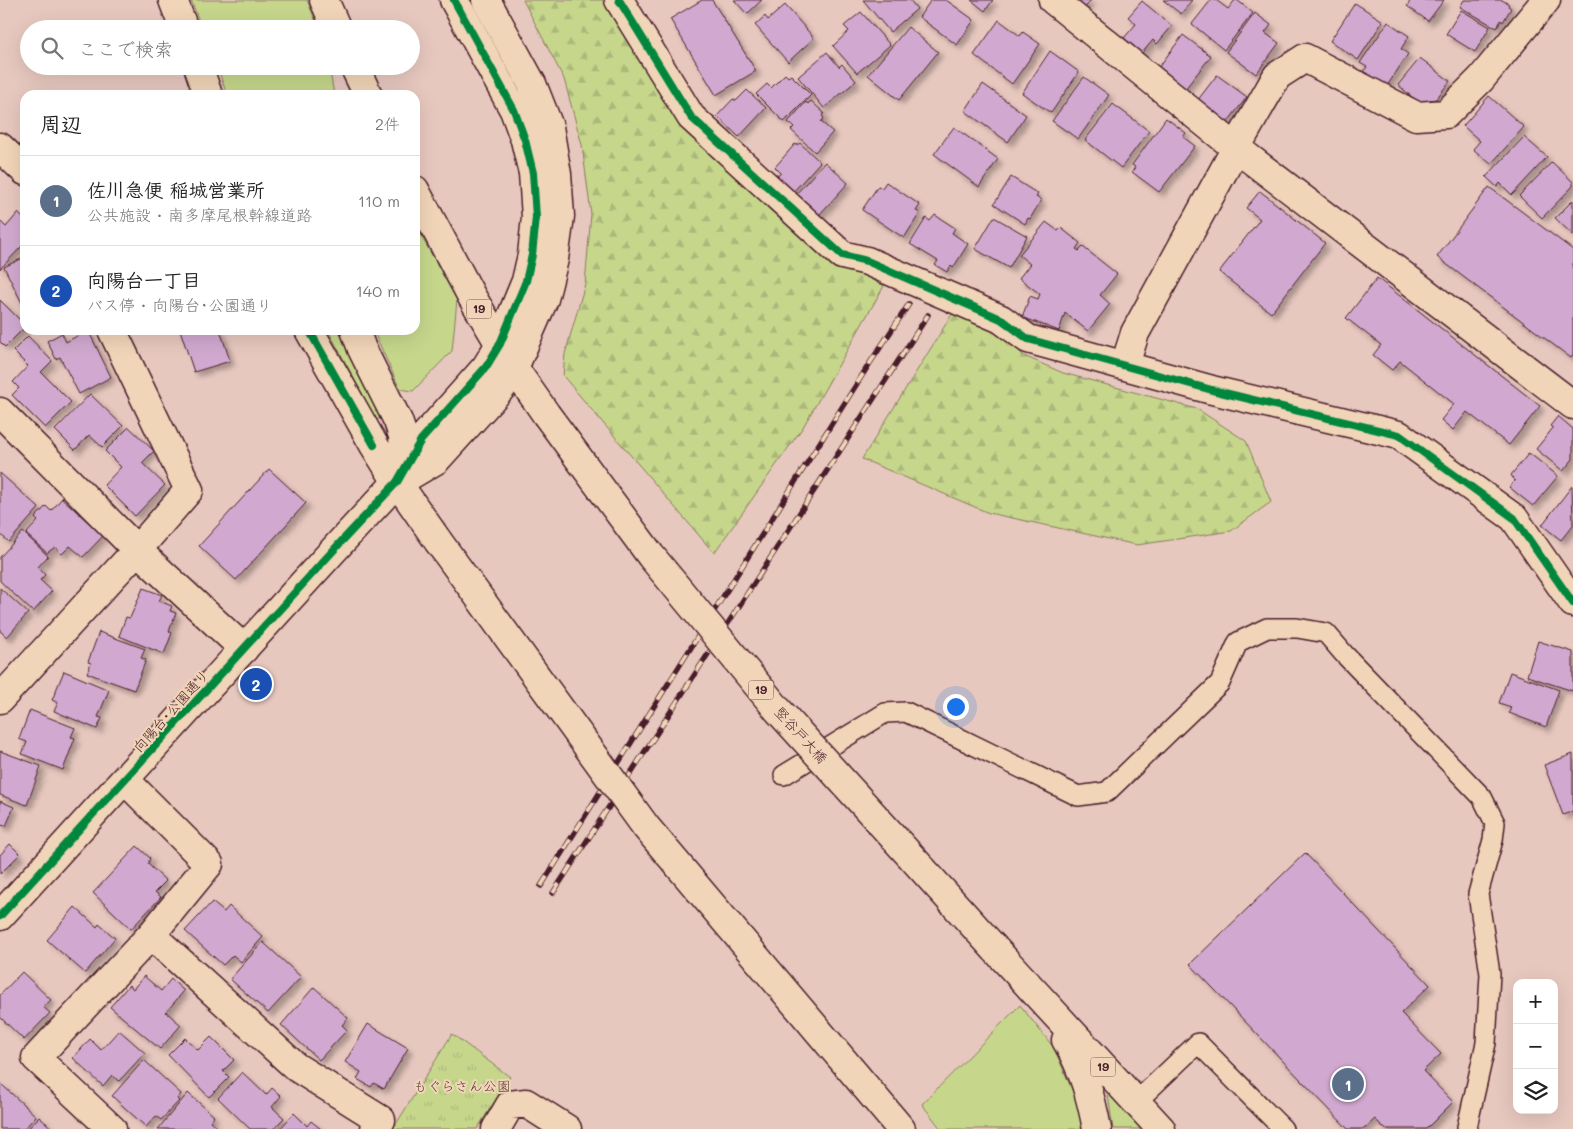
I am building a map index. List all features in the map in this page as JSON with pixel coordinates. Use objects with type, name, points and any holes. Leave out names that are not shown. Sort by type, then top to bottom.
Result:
[{"type":"street","points":[[173,0],[181,20]]},
{"type":"street","points":[[324,0],[333,20]]},
{"type":"street","points":[[397,482],[436,460],[502,386],[514,368],[544,299],[537,281],[532,255],[536,216],[532,173],[525,140],[514,110],[454,0]]},
{"type":"street","points":[[397,482],[421,440],[486,367],[537,281],[554,259],[560,216],[557,174],[549,127],[532,84],[486,0]]},
{"type":"street","points":[[620,0],[691,117],[842,255],[867,261],[1001,319],[1028,339],[1212,390],[1399,435],[1514,518],[1573,603]]},
{"type":"street","points":[[1053,0],[1236,148],[1573,405]]},
{"type":"street","points":[[1125,365],[1135,333],[1277,76],[1305,58],[1416,116],[1446,114],[1482,79],[1546,0]]},
{"type":"street","points":[[201,75],[206,90]]},
{"type":"street","points":[[347,75],[348,90]]},
{"type":"street","points":[[358,75],[366,90]]},
{"type":"street","points":[[0,147],[20,165]]},
{"type":"street","name":"19","points":[[420,200],[458,273],[514,368]]},
{"type":"street","points":[[0,699],[137,550],[189,490],[114,335]]},
{"type":"street","points":[[312,335],[397,482],[646,827],[901,1129]]},
{"type":"street","points":[[357,335],[398,421],[404,453],[397,482]]},
{"type":"street","name":"竪谷戸大橋","points":[[514,368],[539,405],[651,556],[778,710],[1044,1004]]},
{"type":"street","points":[[0,412],[137,550],[244,649]]},
{"type":"street","name":"向陽台･公園通り","points":[[0,916],[397,482]]},
{"type":"street","points":[[112,1129],[36,1058],[151,935],[209,864],[125,780]]},
{"type":"street","points":[[151,935],[296,1067],[381,1120],[375,1129]]},
{"type":"street","points":[[1044,1004],[1082,1071],[1090,1094],[1097,1129]]},
{"type":"street","name":"19","points":[[1044,1004],[1161,1129]]},
{"type":"street","points":[[496,1129],[510,1105],[526,1103],[567,1129]]},
{"type":"lane","points":[[784,775],[885,713],[906,712],[1078,796],[1107,792],[1220,683],[1238,642],[1267,628],[1297,628],[1326,633],[1482,797],[1495,823],[1493,840],[1478,894],[1490,974],[1486,1043],[1468,1129]]},
{"type":"lane","points":[[1136,1102],[1198,1043],[1283,1129]]},
{"type":"green space","points":[[191,0],[307,0],[315,20],[199,20]]},
{"type":"green space","points":[[523,0],[602,0],[680,126],[828,263],[860,273],[884,286],[803,427],[714,553],[563,376],[565,354],[585,284],[591,214],[582,145],[564,79]]},
{"type":"green space","points":[[220,75],[331,75],[333,90],[225,90]]},
{"type":"green space","points":[[420,234],[457,300],[452,351],[413,391],[400,389],[375,335],[420,335]]},
{"type":"green space","points":[[954,311],[991,323],[1024,356],[1063,373],[1197,409],[1246,441],[1271,502],[1231,531],[1137,545],[989,513],[862,459]]},
{"type":"green space","points":[[331,335],[345,335],[353,363],[383,417],[376,420]]},
{"type":"green space","points":[[1020,1005],[1054,1048],[1076,1099],[1083,1129],[941,1129],[922,1104]]},
{"type":"green space","name":"もぐらさん公園","points":[[452,1034],[510,1077],[477,1129],[393,1129]]},
{"type":"green space","points":[[1107,1088],[1145,1129],[1113,1129]]},
{"type":"building","points":[[702,0],[712,0],[756,71],[716,95],[670,19]]},
{"type":"building","points":[[734,0],[762,0],[747,14]]},
{"type":"building","points":[[863,0],[910,0],[917,9],[890,32]]},
{"type":"building","points":[[931,0],[946,0],[974,20],[957,45],[919,17]]},
{"type":"building","points":[[971,0],[993,0],[985,11]]},
{"type":"building","points":[[1073,0],[1091,0],[1084,9]]},
{"type":"building","points":[[1163,0],[1192,0],[1181,14]]},
{"type":"building","points":[[1211,0],[1216,0],[1228,9],[1237,0],[1253,13],[1224,50],[1192,24]]},
{"type":"building","points":[[1411,0],[1444,0],[1428,21],[1407,6]]},
{"type":"building","points":[[1464,0],[1502,0],[1509,4],[1508,6],[1511,8],[1497,28],[1460,7]]},
{"type":"building","points":[[1142,1],[1172,26],[1157,44],[1153,40],[1142,53],[1124,38],[1136,24],[1128,17]]},
{"type":"building","points":[[1355,3],[1383,21],[1358,60],[1330,41]]},
{"type":"building","points":[[785,5],[814,38],[788,62],[755,25],[765,16],[768,20]]},
{"type":"building","points":[[1461,10],[1490,27],[1475,52],[1446,34]]},
{"type":"building","points":[[861,12],[890,45],[857,73],[833,46],[849,31],[844,26]]},
{"type":"building","points":[[1255,13],[1271,25],[1265,33],[1279,43],[1256,74],[1226,52]]},
{"type":"building","points":[[999,20],[1020,36],[1023,32],[1040,44],[1012,84],[974,55]]},
{"type":"building","points":[[1388,22],[1409,36],[1401,49],[1408,54],[1385,89],[1362,73],[1367,67],[1360,63]]},
{"type":"building","points":[[908,27],[938,52],[899,100],[868,75]]},
{"type":"building","points":[[1183,35],[1211,56],[1185,89],[1158,68]]},
{"type":"building","points":[[1050,51],[1079,72],[1051,113],[1022,93]]},
{"type":"building","points":[[827,52],[839,67],[842,64],[856,81],[824,108],[798,77]]},
{"type":"building","points":[[1420,58],[1450,81],[1436,99],[1418,102],[1398,85]]},
{"type":"building","points":[[785,74],[788,77],[791,75],[811,95],[784,122],[756,94],[767,84],[771,88]]},
{"type":"building","points":[[1217,75],[1247,97],[1226,124],[1197,101]]},
{"type":"building","points":[[1084,77],[1109,95],[1078,139],[1052,121]]},
{"type":"building","points":[[983,84],[1026,115],[1008,142],[965,111]]},
{"type":"building","points":[[747,90],[766,108],[739,137],[717,116],[733,99],[736,101]]},
{"type":"building","points":[[1489,96],[1524,127],[1491,164],[1473,149],[1480,141],[1463,126]]},
{"type":"building","points":[[811,101],[824,113],[822,116],[824,118],[821,122],[833,132],[815,152],[791,130],[794,127],[788,122],[806,102],[808,104]]},
{"type":"building","points":[[1113,104],[1149,131],[1121,168],[1085,140]]},
{"type":"building","points":[[1166,118],[1186,133],[1183,137],[1195,146],[1159,192],[1132,172],[1135,167],[1132,165]]},
{"type":"building","points":[[954,127],[998,159],[979,187],[934,154]]},
{"type":"building","points":[[1524,137],[1547,157],[1512,195],[1500,183],[1497,187],[1486,177]]},
{"type":"building","points":[[800,143],[820,162],[793,192],[776,177],[781,173],[775,167],[795,144]]},
{"type":"building","points":[[825,162],[848,183],[819,215],[796,194]]},
{"type":"building","points":[[1552,162],[1573,182],[1573,186],[1542,218],[1519,196]]},
{"type":"building","points":[[1011,177],[1038,194],[1036,197],[1041,200],[1025,224],[994,204]]},
{"type":"building","points":[[886,182],[920,205],[916,211],[920,213],[904,238],[862,210],[878,186],[882,188]]},
{"type":"building","points":[[1489,187],[1573,250],[1573,355],[1571,358],[1437,257]]},
{"type":"building","points":[[1260,191],[1325,243],[1271,313],[1219,272],[1260,219],[1246,208]]},
{"type":"building","points":[[1573,200],[1573,235],[1555,218]]},
{"type":"building","points":[[18,213],[20,215],[20,248],[0,269],[0,221],[6,227]]},
{"type":"building","points":[[935,215],[955,228],[952,233],[968,244],[953,268],[951,266],[947,272],[935,265],[938,261],[910,244],[926,218],[930,221]]},
{"type":"building","points":[[994,217],[1027,236],[1009,268],[975,249]]},
{"type":"building","points":[[1046,222],[1058,231],[1061,228],[1080,243],[1076,249],[1079,251],[1083,247],[1117,274],[1100,295],[1110,304],[1088,331],[1065,313],[1059,331],[1022,317],[1030,296],[1038,299],[1040,294],[1019,278],[1030,264],[1019,255]]},
{"type":"building","points":[[20,259],[20,299],[4,267]]},
{"type":"building","points":[[1377,278],[1540,406],[1509,445],[1467,412],[1453,430],[1441,420],[1454,404],[1400,361],[1392,370],[1373,355],[1381,345],[1346,318]]},
{"type":"building","points":[[0,300],[20,320],[20,332],[5,347],[0,342]]},
{"type":"building","points":[[58,335],[63,335],[66,342],[79,335],[90,335],[111,377],[79,394],[60,357],[56,359],[47,341]]},
{"type":"building","points":[[182,335],[222,335],[230,361],[194,372]]},
{"type":"building","points":[[28,336],[52,361],[41,372],[71,402],[45,428],[12,395],[19,388],[13,382],[28,366],[13,351]]},
{"type":"building","points":[[90,394],[123,426],[102,447],[89,435],[75,450],[55,430]]},
{"type":"building","points":[[1558,416],[1573,429],[1573,459],[1563,471],[1536,449],[1553,428],[1550,426]]},
{"type":"building","points":[[129,427],[154,451],[142,463],[165,485],[135,516],[104,485],[121,467],[105,451]]},
{"type":"building","points":[[1529,453],[1558,476],[1533,506],[1509,487],[1515,481],[1511,475]]},
{"type":"building","points":[[269,469],[306,503],[236,580],[199,546]]},
{"type":"building","points":[[0,473],[39,508],[9,542],[0,534]]},
{"type":"building","points":[[1572,486],[1573,525],[1561,540],[1542,525]]},
{"type":"building","points":[[62,498],[103,536],[83,557],[70,546],[62,554],[55,547],[47,553],[26,534],[38,521],[35,518],[46,506],[51,511]]},
{"type":"building","points":[[23,532],[48,556],[38,567],[45,575],[40,580],[52,591],[33,612],[0,581],[0,557]]},
{"type":"building","points":[[0,588],[28,613],[7,637],[0,631]]},
{"type":"building","points":[[143,588],[162,595],[159,601],[172,606],[170,611],[176,613],[169,631],[172,633],[164,654],[119,636],[126,617],[130,618]]},
{"type":"building","points":[[99,632],[145,649],[141,658],[146,660],[134,690],[87,673],[91,663],[88,662]]},
{"type":"building","points":[[1538,641],[1573,652],[1573,691],[1527,676]]},
{"type":"building","points":[[64,671],[109,690],[98,717],[102,718],[97,729],[54,711],[58,703],[52,700]]},
{"type":"building","points":[[1510,672],[1559,690],[1546,727],[1509,713],[1511,707],[1499,703]]},
{"type":"building","points":[[30,710],[75,728],[71,737],[75,738],[63,770],[22,754],[27,742],[19,739]]},
{"type":"building","points":[[0,751],[41,766],[27,805],[0,795]]},
{"type":"building","points":[[1573,754],[1573,811],[1563,815],[1544,765]]},
{"type":"building","points":[[0,801],[14,807],[6,826],[0,825]]},
{"type":"building","points":[[10,844],[20,854],[0,874],[0,855]]},
{"type":"building","points":[[137,846],[150,858],[148,864],[166,881],[155,892],[161,897],[131,929],[93,893]]},
{"type":"building","points":[[1305,853],[1430,985],[1401,1013],[1441,1054],[1423,1071],[1453,1102],[1426,1129],[1385,1129],[1375,1119],[1364,1129],[1348,1129],[1190,964]]},
{"type":"building","points":[[212,902],[224,912],[229,906],[263,937],[241,962],[233,955],[223,965],[185,931]]},
{"type":"building","points":[[75,907],[97,927],[99,924],[115,938],[85,973],[47,940]]},
{"type":"building","points":[[263,942],[301,977],[268,1013],[230,979]]},
{"type":"building","points":[[22,972],[51,1000],[43,1007],[50,1013],[24,1040],[0,1017],[0,995]]},
{"type":"building","points":[[144,976],[161,991],[171,979],[184,991],[166,1012],[181,1025],[160,1049],[110,1007],[129,985],[133,989]]},
{"type":"building","points":[[314,987],[348,1018],[342,1025],[347,1030],[319,1060],[281,1025]]},
{"type":"building","points":[[368,1024],[408,1048],[384,1089],[374,1083],[371,1087],[357,1079],[361,1072],[345,1062]]},
{"type":"building","points":[[119,1030],[145,1053],[119,1081],[112,1075],[103,1086],[73,1058],[90,1039],[101,1050]]},
{"type":"building","points":[[211,1037],[234,1060],[223,1071],[229,1077],[209,1097],[168,1055],[185,1038],[198,1050]]},
{"type":"building","points":[[144,1060],[181,1094],[177,1099],[179,1101],[161,1120],[156,1116],[146,1127],[112,1096]]},
{"type":"building","points":[[242,1072],[266,1095],[272,1088],[281,1096],[272,1107],[284,1118],[273,1129],[250,1129],[218,1098]]},
{"type":"building","points":[[0,1083],[36,1116],[24,1129],[0,1129]]},
{"type":"building","points":[[188,1093],[214,1116],[210,1121],[219,1129],[158,1129]]},
{"type":"building","points":[[294,1113],[307,1126],[311,1121],[321,1129],[280,1129]]},
{"type":"building","points":[[39,1117],[53,1129],[28,1129]]},
{"type":"railway","points":[[541,886],[868,366],[909,304]]},
{"type":"railway","points":[[553,893],[928,315]]},
{"type":"cycle path","points":[[0,916],[397,482],[421,440],[486,367],[500,344],[526,281],[532,255],[536,217],[533,173],[525,140],[514,110],[454,0]]},
{"type":"cycle path","points":[[619,0],[691,117],[842,255],[867,261],[1001,319],[1028,339],[1212,390],[1399,435],[1514,518],[1573,603]]},
{"type":"cycle path","points":[[312,335],[374,445]]},
{"type":"place","name":"向陽台一丁目","points":[[256,684]]},
{"type":"place","name":"佐川急便 稲城営業所","points":[[1348,1084]]}]
